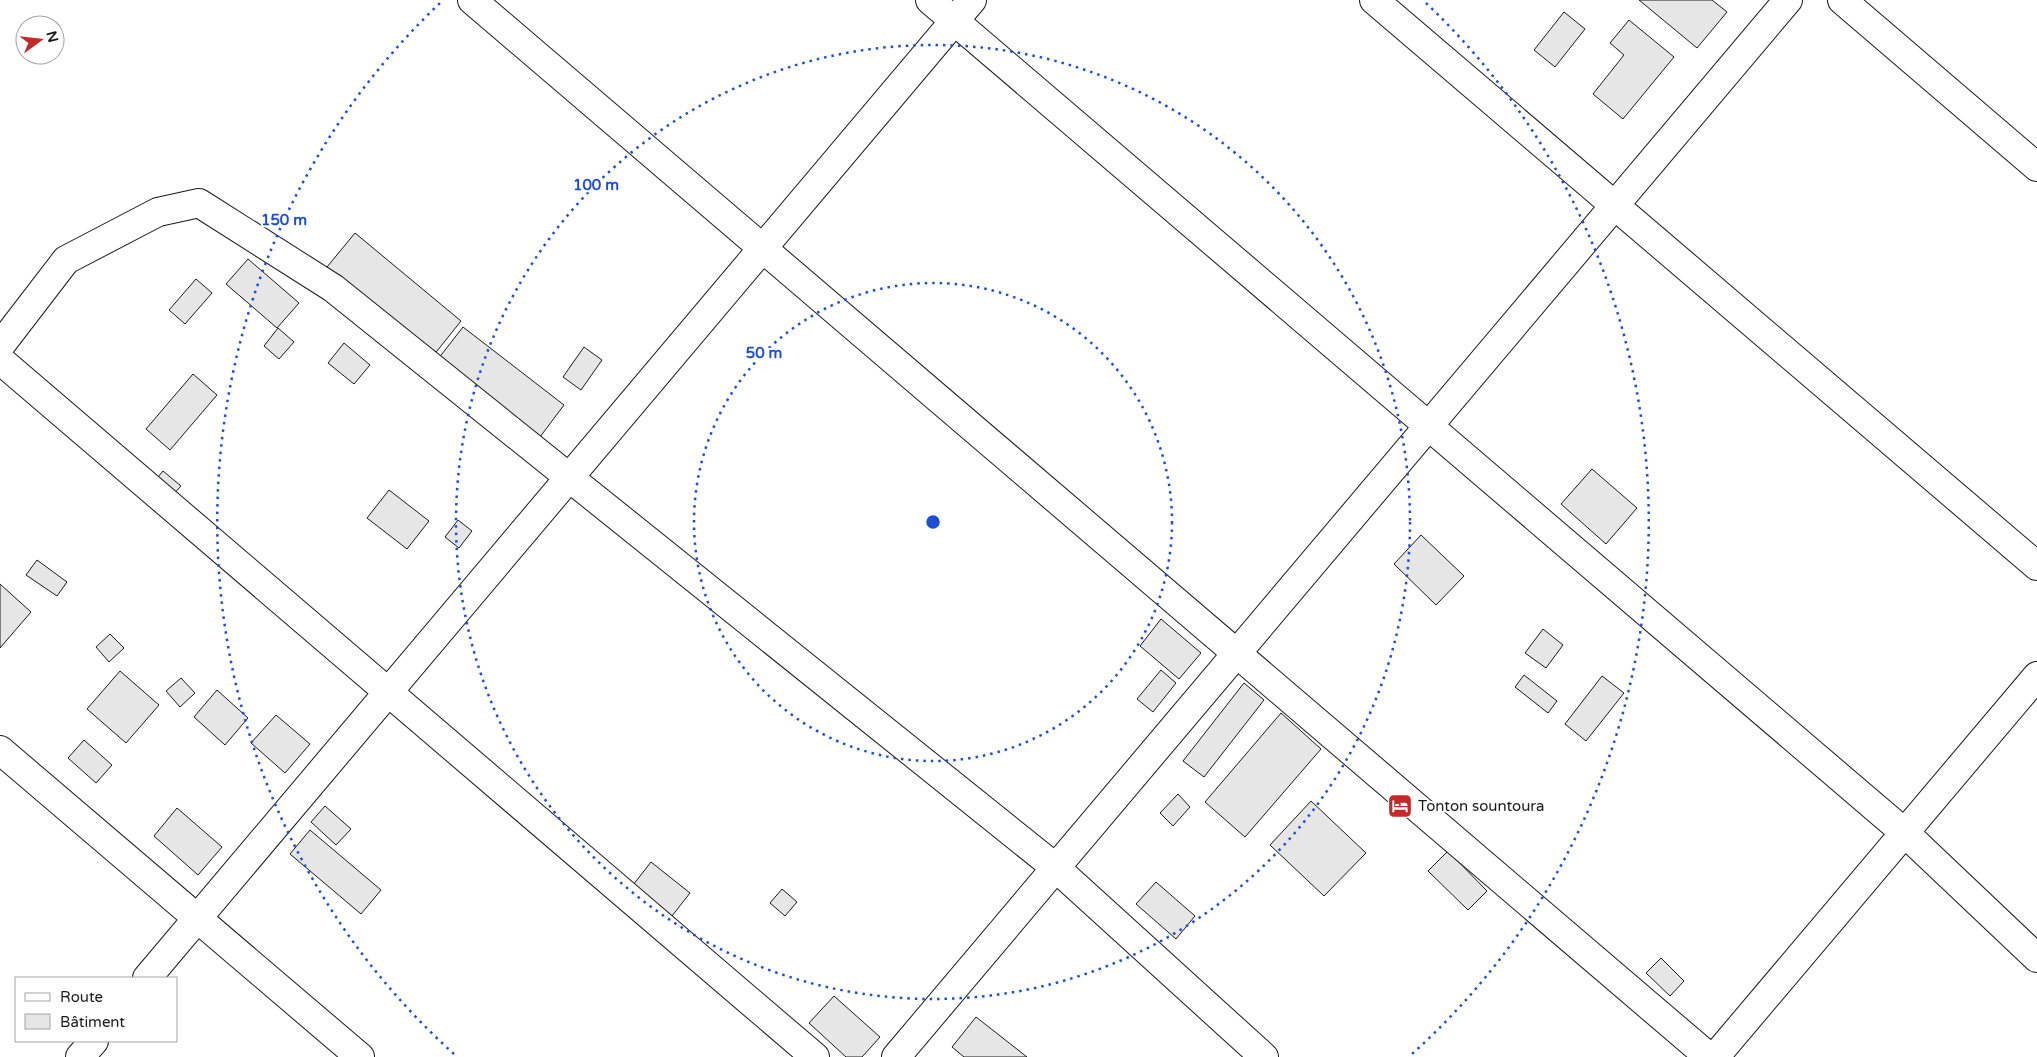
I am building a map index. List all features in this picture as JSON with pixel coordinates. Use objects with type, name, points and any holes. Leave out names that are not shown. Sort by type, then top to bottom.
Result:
[{"type":"street","points":[[472,0],[1709,1057]]},
{"type":"street","points":[[930,0],[1905,833],[2037,958]]},
{"type":"street","points":[[148,977],[972,0]]},
{"type":"street","points":[[1374,0],[2037,566]]},
{"type":"street","points":[[896,1057],[1788,0]]},
{"type":"street","points":[[1842,0],[2037,167]]},
{"type":"street","points":[[0,346],[66,260],[158,212],[200,204],[333,288],[570,478],[1056,868],[1264,1057]]},
{"type":"street","points":[[0,360],[816,1057]]},
{"type":"street","points":[[1715,1057],[2037,676]]},
{"type":"street","points":[[0,750],[360,1057]]},
{"type":"street","points":[[80,1057],[93,1042]]},
{"type":"building","points":[[1639,0],[1712,0],[1727,12],[1697,48]]},
{"type":"building","points":[[1564,12],[1585,29],[1555,67],[1534,50]]},
{"type":"building","points":[[1629,20],[1674,57],[1623,119],[1593,94],[1624,55],[1610,43]]},
{"type":"building","points":[[355,233],[461,321],[433,356],[327,267]]},
{"type":"building","points":[[248,259],[299,303],[277,328],[226,284]]},
{"type":"building","points":[[196,279],[212,293],[185,324],[169,310]]},
{"type":"building","points":[[463,327],[564,405],[540,437],[438,359]]},
{"type":"building","points":[[278,328],[294,342],[279,359],[264,346]]},
{"type":"building","points":[[344,343],[370,365],[354,384],[328,363]]},
{"type":"building","points":[[584,347],[602,360],[581,390],[563,377]]},
{"type":"building","points":[[193,374],[217,395],[170,450],[146,429]]},
{"type":"building","points":[[1592,469],[1637,508],[1606,544],[1561,504]]},
{"type":"building","points":[[163,471],[181,486],[170,498],[153,483]]},
{"type":"building","points":[[389,490],[429,521],[407,549],[367,518]]},
{"type":"building","points":[[458,520],[472,531],[459,548],[445,537]]},
{"type":"building","points":[[1421,535],[1464,576],[1436,605],[1394,564]]},
{"type":"building","points":[[37,560],[67,582],[57,596],[26,575]]},
{"type":"building","points":[[0,584],[31,612],[0,648]]},
{"type":"building","points":[[1161,619],[1201,653],[1179,679],[1140,646]]},
{"type":"building","points":[[1543,629],[1563,645],[1546,668],[1525,653]]},
{"type":"building","points":[[110,634],[124,648],[109,662],[96,647]]},
{"type":"building","points":[[1161,670],[1176,683],[1153,712],[1137,699]]},
{"type":"building","points":[[120,671],[159,705],[126,743],[87,709]]},
{"type":"building","points":[[1524,675],[1557,701],[1548,713],[1515,687]]},
{"type":"building","points":[[1602,676],[1624,693],[1586,741],[1565,724]]},
{"type":"building","points":[[181,678],[195,693],[180,707],[166,691]]},
{"type":"building","points":[[1244,683],[1264,700],[1204,777],[1183,761]]},
{"type":"building","points":[[217,690],[248,718],[225,745],[194,717]]},
{"type":"building","points":[[1281,713],[1321,749],[1245,837],[1205,802]]},
{"type":"building","points":[[276,715],[310,744],[285,773],[251,743]]},
{"type":"building","points":[[84,740],[112,765],[96,783],[68,758]]},
{"type":"building","points":[[1178,794],[1190,807],[1173,826],[1160,813]]},
{"type":"building","points":[[1311,801],[1366,853],[1324,896],[1270,845]]},
{"type":"building","points":[[325,806],[351,829],[336,845],[311,822]]},
{"type":"building","points":[[177,808],[222,847],[198,875],[154,836]]},
{"type":"building","points":[[310,830],[381,890],[361,914],[290,854]]},
{"type":"building","points":[[1448,851],[1487,891],[1468,910],[1428,871]]},
{"type":"building","points":[[651,862],[690,893],[672,916],[633,885]]},
{"type":"building","points":[[1156,882],[1195,916],[1176,939],[1136,904]]},
{"type":"building","points":[[782,889],[797,902],[785,916],[770,903]]},
{"type":"building","points":[[1661,958],[1684,981],[1670,996],[1646,973]]},
{"type":"building","points":[[834,996],[880,1037],[862,1057],[846,1057],[809,1023]]},
{"type":"building","points":[[976,1017],[1027,1057],[964,1057],[952,1047]]},
{"type":"place","name":"Tonton sountoura","points":[[1400,806]]}]
